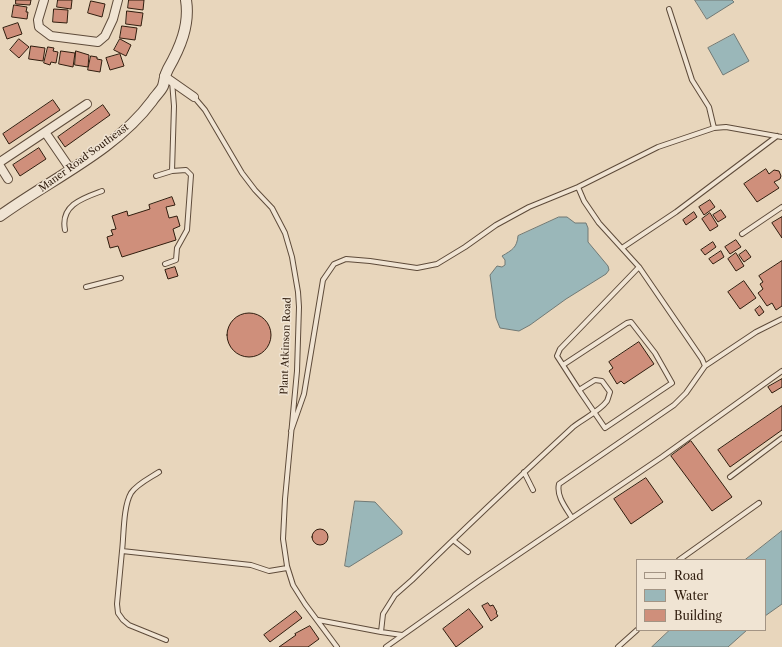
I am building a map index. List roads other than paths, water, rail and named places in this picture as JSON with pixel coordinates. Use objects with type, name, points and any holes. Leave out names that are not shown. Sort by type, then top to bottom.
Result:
[{"type":"street","points":[[44,0],[38,20],[40,27],[51,36],[98,42],[105,36],[113,19],[118,0]]},
{"type":"street","name":"Maner Road Southeast","points":[[0,216],[71,170],[130,126],[148,106],[168,78],[185,29],[188,10],[186,0]]},
{"type":"street","name":"Plant Atkinson Road","points":[[168,78],[194,97]]},
{"type":"street","points":[[0,162],[87,104]]},
{"type":"street","points":[[45,132],[71,170]]},
{"type":"street","points":[[0,166],[8,179]]},
{"type":"lane","points":[[669,9],[692,80],[709,107],[714,128]]},
{"type":"lane","points":[[168,78],[174,106],[172,171]]},
{"type":"lane","name":"Plant Atkinson Road","points":[[194,97],[204,110],[242,173],[272,208],[285,233],[296,275],[299,307],[297,371],[285,499],[283,539],[287,568],[293,585],[305,604],[337,647]]},
{"type":"lane","points":[[291,431],[304,394],[322,280],[334,264],[346,259],[418,268],[437,264],[528,207],[578,187],[658,147],[714,128],[726,127],[780,136]]},
{"type":"lane","points":[[622,248],[676,212],[780,136]]},
{"type":"lane","points":[[156,176],[172,171],[186,170],[191,175],[187,230],[176,248],[176,260],[165,264]]},
{"type":"lane","points":[[578,187],[584,201],[599,223],[639,267],[702,359],[705,366]]},
{"type":"lane","points":[[65,230],[64,225],[68,209],[80,199],[102,191]]},
{"type":"lane","points":[[742,234],[782,207]]},
{"type":"lane","points":[[563,365],[627,323],[631,322],[655,353],[672,382],[605,428],[579,390],[557,356],[560,349],[639,267]]},
{"type":"lane","points":[[86,287],[121,278]]},
{"type":"lane","points":[[572,518],[559,494],[559,484],[674,405],[686,393],[705,366],[756,332],[782,319]]},
{"type":"lane","points":[[386,647],[662,457],[782,371]]},
{"type":"lane","points":[[381,632],[383,614],[395,595],[524,472],[579,422],[607,401],[610,392],[602,382],[595,380],[579,390]]},
{"type":"lane","points":[[730,477],[782,438]]},
{"type":"lane","points":[[159,472],[140,484],[132,492],[126,506],[117,604],[118,613],[129,625],[166,640]]},
{"type":"lane","points":[[524,472],[533,490]]},
{"type":"lane","points":[[680,559],[759,503]]},
{"type":"lane","points":[[453,540],[468,552]]},
{"type":"lane","points":[[122,551],[252,565],[268,571],[287,568]]},
{"type":"lane","points":[[317,620],[402,635]]},
{"type":"lane","points":[[618,647],[636,631]]},
{"type":"water","points":[[695,0],[732,0],[734,2],[707,19]]},
{"type":"water","points":[[734,34],[749,61],[723,75],[708,48]]},
{"type":"water","points":[[559,217],[567,217],[575,223],[586,223],[588,228],[588,242],[608,266],[609,270],[606,274],[519,331],[500,328],[496,318],[490,275],[497,266],[502,267],[505,265],[505,260],[502,256],[513,248],[518,236]]},
{"type":"water","points":[[355,501],[375,502],[402,531],[402,534],[349,567],[345,566]]},
{"type":"water","points":[[782,531],[782,604],[766,615],[766,559],[746,559]]},
{"type":"water","points":[[669,631],[746,631],[728,647],[652,647]]}]
